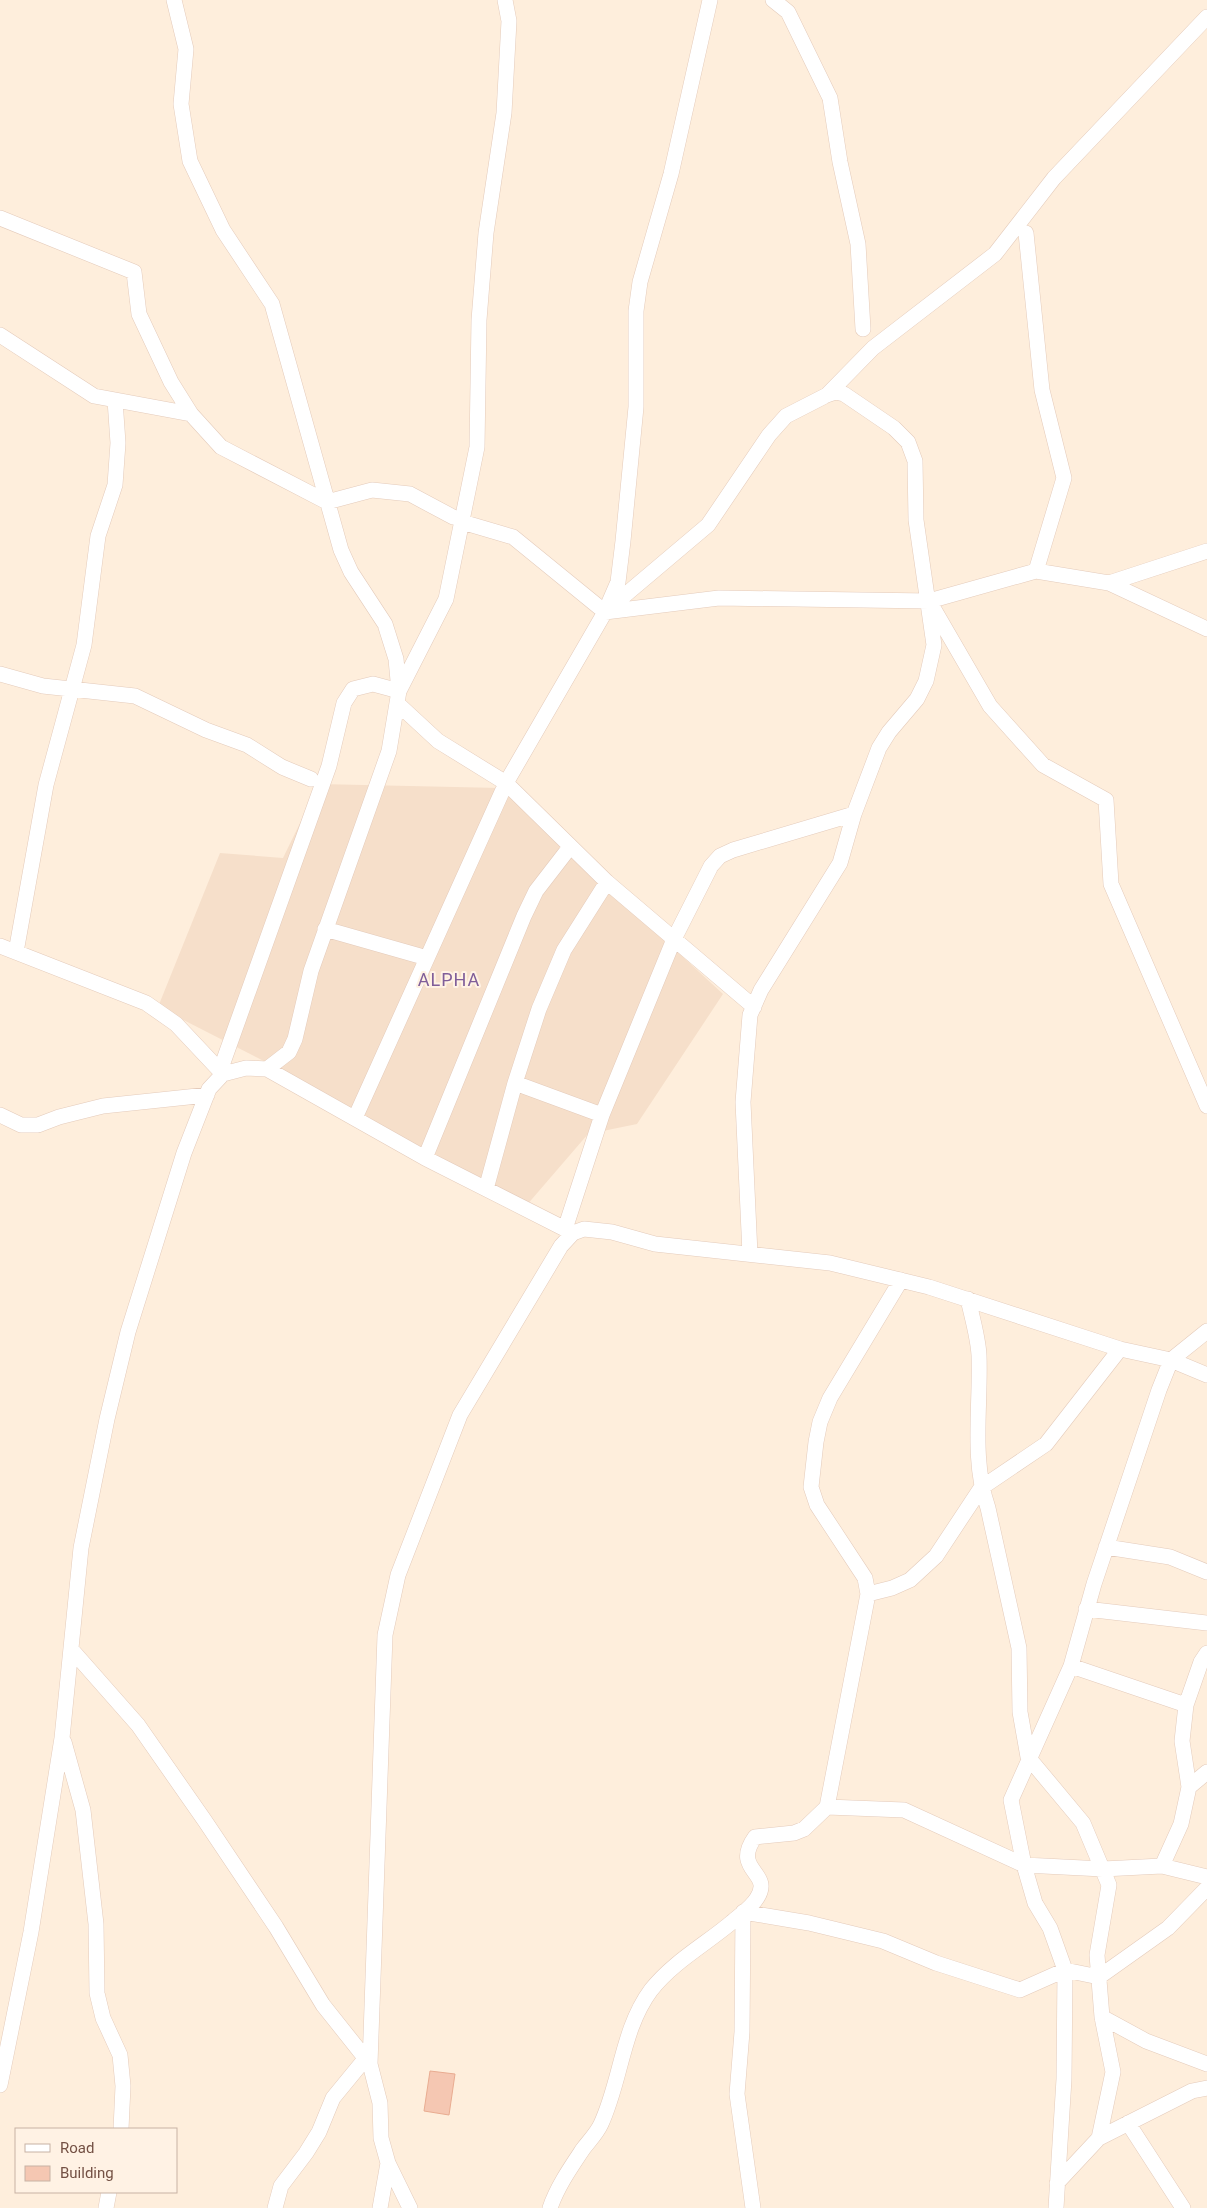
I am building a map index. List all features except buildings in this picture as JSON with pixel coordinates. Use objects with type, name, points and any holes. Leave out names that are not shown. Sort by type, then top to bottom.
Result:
[{"type":"street","points":[[174,0],[186,49],[181,104],[190,161],[223,230],[272,304],[341,550],[351,572],[385,624],[396,658],[398,698],[389,751],[303,996],[295,1039],[289,1052],[267,1069]]},
{"type":"street","points":[[398,698],[446,598],[458,519],[477,447],[480,300],[486,233],[504,104],[509,21],[504,0]]},
{"type":"street","points":[[355,1118],[506,783],[605,612],[618,582],[636,407],[636,311],[640,282],[671,174],[710,0]]},
{"type":"street","points":[[773,0],[788,12],[830,98],[840,162],[858,244],[863,329]]},
{"type":"street","points":[[827,395],[873,348],[995,254],[1054,178],[1207,17]]},
{"type":"street","points":[[0,218],[134,272],[139,314],[171,382],[191,414],[221,447],[327,502],[372,490],[410,494],[458,519],[513,537],[605,612],[719,598],[929,601],[1036,571],[1109,583],[1207,629]]},
{"type":"street","points":[[1026,233],[1042,390],[1064,478],[1036,571]]},
{"type":"street","points":[[0,335],[94,396],[191,414]]},
{"type":"street","points":[[605,612],[708,525],[768,435],[786,416],[836,392],[844,394],[894,428],[908,442],[915,461],[916,520],[934,645],[926,681],[917,699],[889,732],[879,748],[854,814],[840,863],[761,990],[750,1016],[743,1102],[750,1254]]},
{"type":"street","points":[[16,952],[46,785],[84,645],[98,536],[116,485],[118,443],[115,400]]},
{"type":"street","points":[[1109,583],[1207,551]]},
{"type":"street","points":[[929,601],[990,706],[1043,766],[1106,800],[1112,884],[1207,1106]]},
{"type":"street","points":[[0,674],[43,686],[135,696],[206,730],[247,745],[282,767],[311,780]]},
{"type":"street","points":[[0,2085],[30,1932],[62,1738],[81,1548],[107,1419],[128,1332],[184,1153],[207,1095],[221,1072],[328,766],[344,703],[353,689],[373,684],[398,698],[438,741],[506,783],[607,882],[754,1008]]},
{"type":"street","points":[[410,2208],[388,2163],[381,2138],[380,2102],[368,2061],[385,1635],[398,1575],[460,1415],[569,1231],[602,1115],[674,939],[711,866],[720,856],[733,850],[854,814]]},
{"type":"street","points":[[425,1158],[524,916],[536,891],[570,846]]},
{"type":"street","points":[[486,1189],[515,1083],[539,1009],[564,950],[607,882]]},
{"type":"street","points":[[326,929],[427,958]]},
{"type":"street","points":[[0,946],[146,1003],[176,1024],[221,1072]]},
{"type":"street","points":[[221,1072],[246,1068],[267,1069],[425,1158],[569,1231],[584,1229],[612,1232],[655,1244],[830,1263],[968,1299],[1120,1348],[1171,1360],[1207,1375]]},
{"type":"street","points":[[515,1083],[602,1115]]},
{"type":"street","points":[[0,1115],[21,1124],[38,1125],[58,1117],[103,1106],[207,1095]]},
{"type":"street","points":[[550,2208],[554,2195],[600,2127],[635,2018],[651,1990],[670,1969],[711,1940],[753,1904],[760,1893],[761,1883],[748,1863],[746,1854],[755,1837],[794,1833],[804,1829],[826,1807],[868,1594],[865,1578],[817,1505],[811,1487],[814,1460],[820,1422],[830,1398],[901,1280]]},
{"type":"street","points":[[968,1299],[979,1353],[978,1458],[981,1488],[988,1508],[1018,1648],[1020,1712],[1028,1757],[1083,1824],[1110,1885],[1098,1955],[1102,2016],[1113,2072],[1099,2138]]},
{"type":"street","points":[[1056,2208],[1064,2079],[1065,1970],[1050,1928],[1035,1903],[1024,1865],[1011,1800],[1028,1757],[1071,1666],[1086,1609],[1106,1547],[1171,1360],[1207,1331]]},
{"type":"street","points":[[868,1594],[892,1588],[910,1580],[936,1556],[981,1488],[1046,1444],[1120,1348]]},
{"type":"street","points":[[1106,1547],[1170,1557],[1207,1572]]},
{"type":"street","points":[[1086,1609],[1207,1623]]},
{"type":"street","points":[[71,1649],[138,1725],[276,1928],[323,2005],[368,2061]]},
{"type":"street","points":[[1162,1866],[1181,1824],[1189,1786],[1182,1741],[1186,1705],[1201,1662],[1207,1653]]},
{"type":"street","points":[[1071,1666],[1186,1705]]},
{"type":"street","points":[[62,1738],[83,1810],[96,1924],[96,1993],[103,2018],[120,2055],[123,2086],[121,2128]]},
{"type":"street","points":[[1189,1786],[1207,1772]]},
{"type":"street","points":[[826,1807],[904,1810],[1024,1865],[1103,1869],[1162,1866],[1207,1877]]},
{"type":"street","points":[[744,1912],[809,1923],[883,1941],[936,1963],[1020,1990],[1065,1970],[1099,1977],[1168,1928],[1207,1888]]},
{"type":"street","points":[[744,1912],[742,2032],[737,2094],[753,2208]]},
{"type":"street","points":[[1102,2016],[1146,2041],[1207,2064]]},
{"type":"street","points":[[275,2208],[281,2186],[319,2132],[333,2098],[368,2061]]},
{"type":"street","points":[[1057,2183],[1099,2138],[1192,2092],[1207,2088]]},
{"type":"street","points":[[1128,2123],[1183,2208]]},
{"type":"street","points":[[380,2208],[388,2163]]},
{"type":"street","points":[[106,2208],[109,2193]]},
{"type":"shaded area","points":[[319,784],[500,788],[723,994],[637,1124],[588,1134],[526,1206],[303,1081],[158,1007],[220,853],[283,858]]},
{"type":"district","name":"ALPHA","points":[[449,979]]}]
